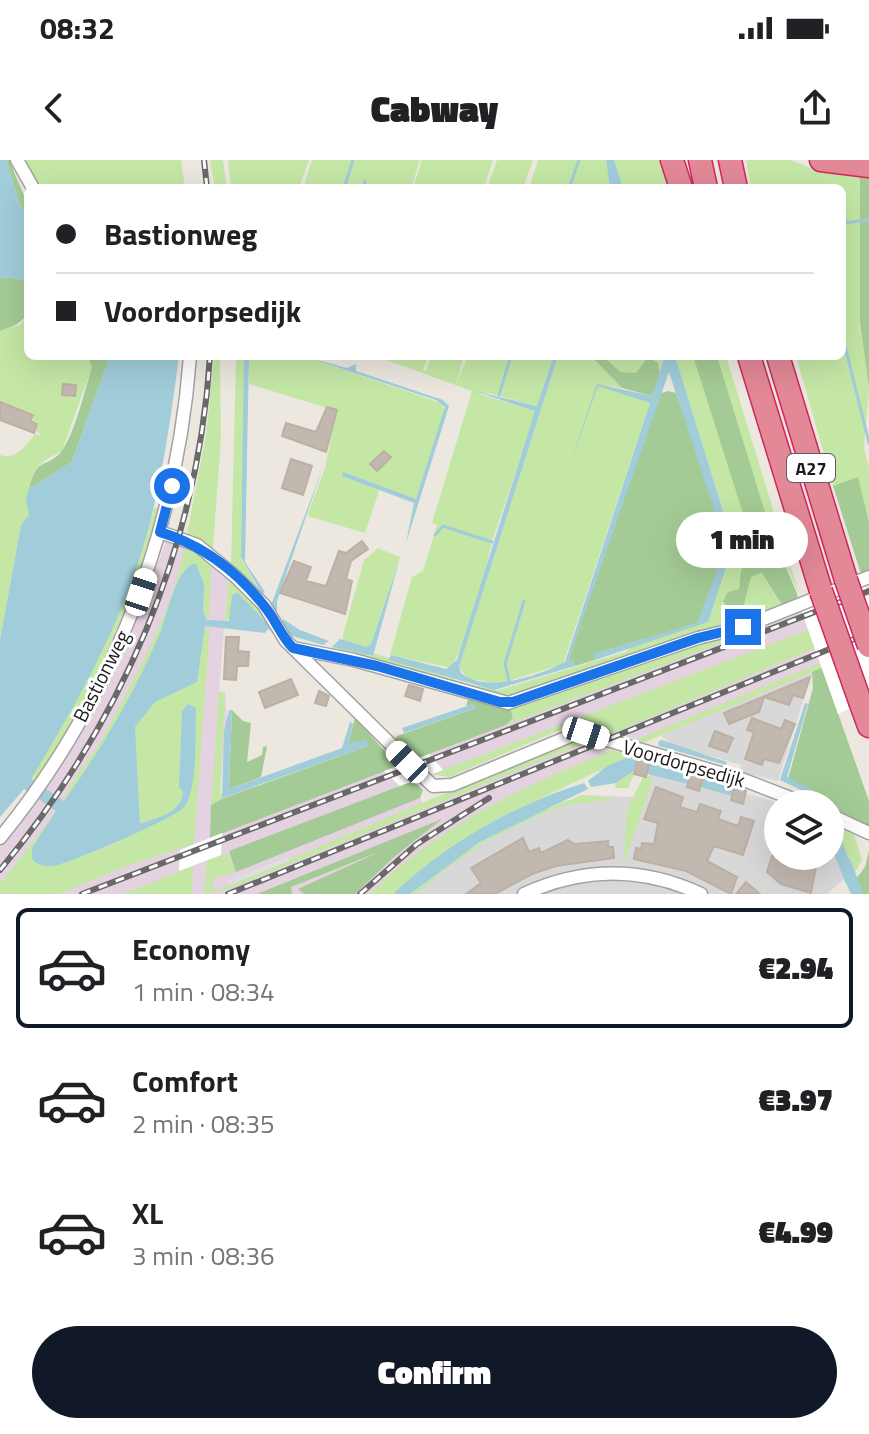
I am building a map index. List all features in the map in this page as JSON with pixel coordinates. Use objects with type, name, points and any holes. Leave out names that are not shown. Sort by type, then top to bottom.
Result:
[{"type":"highway","points":[[672,160],[680,184]]},
{"type":"highway","points":[[700,160],[705,184]]},
{"type":"highway","points":[[730,160],[735,184]]},
{"type":"highway","points":[[821,160],[869,166]]},
{"type":"highway","name":"A27","points":[[750,360],[821,591],[869,726]]},
{"type":"highway","name":"A27","points":[[779,360],[858,578],[869,646]]},
{"type":"street","points":[[17,160],[31,184]]},
{"type":"street","name":"Bastionweg","points":[[0,838],[36,790],[109,666],[141,592],[160,532],[180,446],[190,360]]},
{"type":"street","name":"Voordorpsedijk","points":[[160,532],[207,552],[264,605],[293,648],[435,787],[452,785],[580,732],[770,790]]},
{"type":"street","points":[[293,648],[354,660],[508,703],[698,638],[743,627],[858,578]]},
{"type":"street","points":[[844,821],[869,833]]},
{"type":"street","points":[[524,894],[570,877],[619,872],[679,884],[701,894]]},
{"type":"shaded area","points":[[166,541],[195,551],[228,579],[219,691],[225,692],[227,716],[220,793],[397,766],[415,759],[399,742],[801,610],[822,668],[643,743],[583,720],[449,777],[431,774],[413,781],[424,807],[583,741],[609,756],[384,894],[0,894],[0,847],[46,789],[104,690],[145,601]]},
{"type":"shaded area","points":[[812,672],[778,781],[740,772],[741,765],[671,744],[659,734]]},
{"type":"shaded area","points":[[651,769],[764,798],[764,870],[843,870],[846,877],[827,894],[410,894],[480,842],[582,795],[638,797],[646,789]]},
{"type":"shaded area","points":[[287,857],[289,861],[230,885],[228,881]]},
{"type":"green space","points":[[6,160],[10,160],[24,196],[24,209]]},
{"type":"green space","points":[[22,160],[181,160],[184,184],[44,184],[37,184]]},
{"type":"green space","points":[[210,160],[223,160],[226,184],[214,184]]},
{"type":"green space","points":[[228,160],[309,160],[300,184],[231,184]]},
{"type":"green space","points":[[312,160],[420,160],[412,184],[304,184]]},
{"type":"green space","points":[[422,160],[493,160],[485,184],[414,184]]},
{"type":"green space","points":[[497,160],[533,160],[524,184],[488,184]]},
{"type":"green space","points":[[538,160],[606,160],[609,184],[530,184]]},
{"type":"green space","points":[[614,160],[661,160],[669,184],[622,184]]},
{"type":"green space","points":[[746,160],[791,160],[815,170],[860,175],[860,321],[869,389],[864,448],[869,468],[869,522],[858,478],[833,486],[797,360],[846,360],[846,184],[750,184]]},
{"type":"green space","points":[[860,175],[869,175],[869,389],[860,321]]},
{"type":"green space","points":[[0,277],[24,280],[24,318],[0,331]]},
{"type":"green space","points":[[24,320],[24,360],[89,360],[92,367],[62,451],[44,461],[31,480],[29,516],[21,525],[0,640],[0,455],[16,454],[35,434],[42,436],[36,430],[39,423],[32,421],[34,414],[0,402],[0,331],[20,325]]},
{"type":"green space","points":[[89,360],[109,360],[72,462],[29,489],[38,467],[55,457],[66,444],[92,367]]},
{"type":"green space","points":[[214,360],[220,360],[221,438],[213,548],[187,534],[206,435]]},
{"type":"green space","points":[[236,360],[245,360],[241,558],[262,595],[231,566]]},
{"type":"green space","points":[[249,360],[315,360],[441,403],[445,411],[416,499],[380,488],[365,533],[307,516],[325,468],[337,411],[249,384]]},
{"type":"green space","points":[[386,360],[427,360],[423,370],[426,371],[430,360],[463,360],[456,384],[466,360],[553,360],[538,406],[488,393],[479,394],[536,411],[492,542],[472,626],[557,360],[595,360],[622,388],[601,385],[650,403],[563,664],[499,684],[467,678],[459,667],[469,633],[451,668],[390,655],[412,577],[423,571],[437,525],[432,523],[472,391]]},
{"type":"green space","points":[[595,360],[607,360],[620,372],[636,373],[646,360],[658,363],[660,376],[652,396],[622,388]]},
{"type":"green space","points":[[607,360],[646,360],[636,373],[619,372]]},
{"type":"green space","points":[[650,360],[664,360],[660,376]]},
{"type":"green space","points":[[676,360],[694,360],[761,568],[745,566],[739,589],[723,602],[729,610],[737,611],[744,605],[751,577],[762,573],[784,608],[505,699],[382,660],[332,651],[330,648],[372,656],[374,653],[471,685],[499,690],[625,652],[721,584],[732,540]]},
{"type":"green space","points":[[694,360],[718,360],[769,525],[798,601],[784,608],[762,573],[751,577],[744,605],[737,611],[729,610],[723,601],[728,592],[739,589],[741,570],[745,566],[760,567]]},
{"type":"green space","points":[[718,360],[727,360],[799,594],[769,525]]},
{"type":"green space","points":[[668,391],[676,393],[714,500],[722,543],[717,575],[697,623],[594,654],[595,660],[575,666],[573,661],[568,661],[659,394]]},
{"type":"green space","points":[[858,477],[869,522],[869,571],[861,574],[833,486]]},
{"type":"green space","points":[[154,508],[159,508],[148,545],[108,650],[56,749],[35,781],[30,779],[102,648],[130,580]]},
{"type":"green space","points":[[184,545],[211,564],[209,619],[203,612],[204,584],[192,564],[180,578],[159,636],[128,700],[64,801],[75,778],[102,739],[151,644],[173,592]]},
{"type":"green space","points":[[378,548],[400,557],[371,644],[366,647],[343,641],[343,635],[364,560]]},
{"type":"green space","points":[[228,579],[265,613],[268,623],[236,592],[232,595],[231,618],[225,621]]},
{"type":"green space","points":[[802,609],[803,612],[506,725],[513,718],[509,705]]},
{"type":"green space","points":[[210,626],[194,844],[127,866],[59,894],[0,894],[0,884],[56,811],[32,848],[35,863],[54,866],[111,845],[183,809],[191,787],[182,708],[181,800],[168,814],[140,824],[135,727],[155,702],[197,682],[203,631]]},
{"type":"green space","points":[[808,630],[815,648],[611,734],[583,726],[583,720],[449,777],[432,774]]},
{"type":"green space","points":[[820,663],[822,668],[640,744],[635,740]]},
{"type":"green space","points":[[822,668],[869,801],[869,826],[844,816],[844,790],[808,790],[788,779],[813,688],[812,672]]},
{"type":"green space","points":[[219,692],[225,692],[220,793],[224,798],[211,805]]},
{"type":"green space","points":[[469,696],[509,705],[513,718],[506,725],[416,759],[395,740],[397,736],[476,708],[473,704],[466,706]]},
{"type":"green space","points":[[232,710],[243,721],[251,723],[247,762],[262,755],[263,747],[267,746],[261,777],[229,789]]},
{"type":"green space","points":[[355,718],[398,766],[210,838],[211,805],[368,746],[348,744]]},
{"type":"green space","points":[[578,737],[592,740],[229,889],[204,894],[207,860],[228,853],[236,872],[213,878],[214,891]]},
{"type":"green space","points":[[612,750],[641,757],[628,788],[615,788],[616,783],[635,770],[637,760],[626,758],[501,817],[444,852],[393,894],[369,894],[425,848],[484,810],[546,778]]},
{"type":"green space","points":[[647,758],[663,762],[665,766],[649,763],[646,776],[653,778],[623,867],[627,810],[643,777]]},
{"type":"green space","points":[[413,781],[423,790],[420,798],[236,872],[229,851]]},
{"type":"green space","points":[[582,795],[615,798],[561,807],[522,823],[466,855],[416,894],[410,894],[449,863],[491,837],[535,814]]},
{"type":"green space","points":[[442,819],[394,857],[355,894],[304,894],[298,889],[381,851],[291,887],[292,894],[257,894]]},
{"type":"green space","points":[[844,828],[854,835],[862,860],[854,874],[844,851]]},
{"type":"green space","points":[[869,851],[869,894],[862,894],[856,879],[865,867]]},
{"type":"green space","points":[[193,866],[192,894],[123,894]]},
{"type":"water","points":[[0,160],[6,160],[24,209],[24,280],[0,277]]},
{"type":"water","points":[[606,160],[614,160],[622,184],[609,184]]},
{"type":"water","points":[[109,360],[178,360],[161,471],[140,556],[110,634],[31,779],[64,801],[128,699],[150,657],[180,577],[192,564],[196,564],[204,584],[203,612],[207,620],[229,621],[232,595],[237,592],[269,625],[282,627],[283,619],[300,630],[329,641],[323,645],[268,629],[265,633],[205,626],[197,682],[155,702],[135,727],[140,824],[168,814],[181,799],[182,711],[188,704],[196,708],[194,772],[185,806],[143,830],[99,849],[54,866],[45,866],[32,859],[32,848],[56,811],[24,789],[0,817],[0,640],[21,525],[29,515],[26,499],[29,489],[72,462]]},
{"type":"water","points":[[244,360],[249,360],[245,562],[265,592],[262,594],[241,557]]},
{"type":"water","points":[[315,360],[347,368],[356,364],[356,371],[443,400],[449,406],[406,543],[414,503],[342,476],[343,472],[416,499],[445,407],[436,400]]},
{"type":"water","points":[[553,360],[557,360],[459,667],[461,673],[484,682],[513,681],[565,662],[650,403],[598,386],[568,470],[597,384],[652,396],[664,360],[676,360],[732,540],[732,550],[708,622],[595,660],[593,654],[697,623],[721,560],[723,537],[669,372],[568,661],[573,660],[575,666],[494,690],[388,660],[391,655],[446,669],[457,660],[535,411],[474,391],[537,406]]},
{"type":"water","points":[[323,467],[277,601],[277,613],[271,605]]},
{"type":"water","points":[[400,558],[373,656],[332,647],[340,639],[366,647],[371,644]]},
{"type":"water","points":[[805,703],[808,704],[787,777],[813,790],[801,790],[780,780]]},
{"type":"water","points":[[473,704],[476,708],[404,733],[402,728]]},
{"type":"water","points":[[229,710],[232,710],[229,789],[342,748],[350,722],[353,724],[348,744],[366,739],[368,746],[222,798],[224,731]]},
{"type":"water","points":[[662,740],[727,762],[726,765],[659,746],[658,742]]},
{"type":"water","points":[[626,758],[637,760],[635,770],[616,783],[591,787],[588,781],[607,766]]},
{"type":"water","points":[[649,763],[691,773],[688,784],[647,774]]},
{"type":"water","points":[[703,776],[735,785],[732,796],[700,787]]},
{"type":"water","points":[[584,783],[588,789],[480,842],[410,894],[393,894],[436,858],[482,828],[532,802]]},
{"type":"water","points":[[844,847],[854,874],[846,884],[841,870],[844,870]]},
{"type":"pier","points":[[861,574],[869,599],[869,700],[838,714],[798,601]]},
{"type":"pier","points":[[429,754],[443,770],[400,786],[384,771]]},
{"type":"pier","points":[[222,833],[221,855],[179,871],[180,850]]},
{"type":"building","points":[[63,384],[76,385],[75,396],[62,395]]},
{"type":"building","points":[[0,402],[33,415],[30,421],[37,424],[34,433],[0,420]]},
{"type":"building","points":[[327,407],[337,410],[326,452],[282,436],[286,423],[316,432]]},
{"type":"building","points":[[384,451],[391,457],[377,471],[370,464]]},
{"type":"building","points":[[291,459],[312,466],[303,495],[282,488]]},
{"type":"building","points":[[362,541],[368,549],[351,561],[346,579],[352,581],[345,614],[280,593],[294,561],[311,567],[306,581],[326,586],[339,551],[346,553]]},
{"type":"building","points":[[226,637],[239,637],[238,651],[249,652],[248,666],[237,666],[236,680],[224,679]]},
{"type":"building","points":[[810,677],[803,698],[793,695],[789,705],[764,697],[759,712],[729,724],[724,713]]},
{"type":"building","points":[[291,679],[298,695],[265,708],[259,692]]},
{"type":"building","points":[[409,685],[423,689],[420,701],[405,696]]},
{"type":"building","points":[[319,691],[329,696],[326,706],[315,703]]},
{"type":"building","points":[[752,718],[781,729],[785,720],[795,724],[779,763],[764,759],[762,765],[745,759],[754,732],[747,730]]},
{"type":"building","points":[[715,731],[733,738],[727,752],[709,746]]},
{"type":"building","points":[[638,758],[649,763],[646,777],[634,774]]},
{"type":"building","points":[[691,774],[703,777],[699,791],[687,787]]},
{"type":"building","points":[[656,787],[683,797],[680,807],[697,812],[700,804],[721,811],[718,819],[738,826],[741,817],[754,821],[743,855],[714,846],[707,861],[737,877],[731,894],[686,871],[634,859],[636,848],[641,849],[642,843],[654,844],[658,823],[644,819]]},
{"type":"building","points":[[735,787],[746,791],[743,804],[731,800]]},
{"type":"building","points":[[523,838],[529,852],[539,848],[541,853],[568,840],[574,844],[608,841],[608,847],[613,847],[614,858],[556,866],[532,874],[495,894],[466,894],[481,883],[471,868]]},
{"type":"building","points":[[815,870],[811,893],[781,884],[767,872]]},
{"type":"building","points":[[746,882],[760,894],[736,894]]},
{"type":"waterway","points":[[345,184],[353,160]]},
{"type":"waterway","points":[[570,184],[579,160]]},
{"type":"waterway","points":[[846,223],[869,220]]},
{"type":"waterway","points":[[846,350],[869,443]]},
{"type":"waterway","points":[[499,395],[510,360]]},
{"type":"waterway","points":[[435,535],[443,526],[492,542]]},
{"type":"waterway","points":[[509,681],[505,664],[524,601]]},
{"type":"waterway","points":[[845,863],[857,894]]},
{"type":"railway","points":[[204,160],[207,184]]},
{"type":"railway","points":[[0,870],[44,814],[83,755],[117,693],[146,630],[170,564],[189,496],[203,427],[210,360]]},
{"type":"railway","points":[[82,894],[869,591]]},
{"type":"railway","points":[[228,894],[869,633]]},
{"type":"railway","points":[[360,894],[417,844],[489,798]]},
{"type":"route","points":[[172,486],[160,532],[197,545],[235,576],[264,605],[293,648],[377,666],[500,702],[513,702],[698,638],[743,627]]}]
